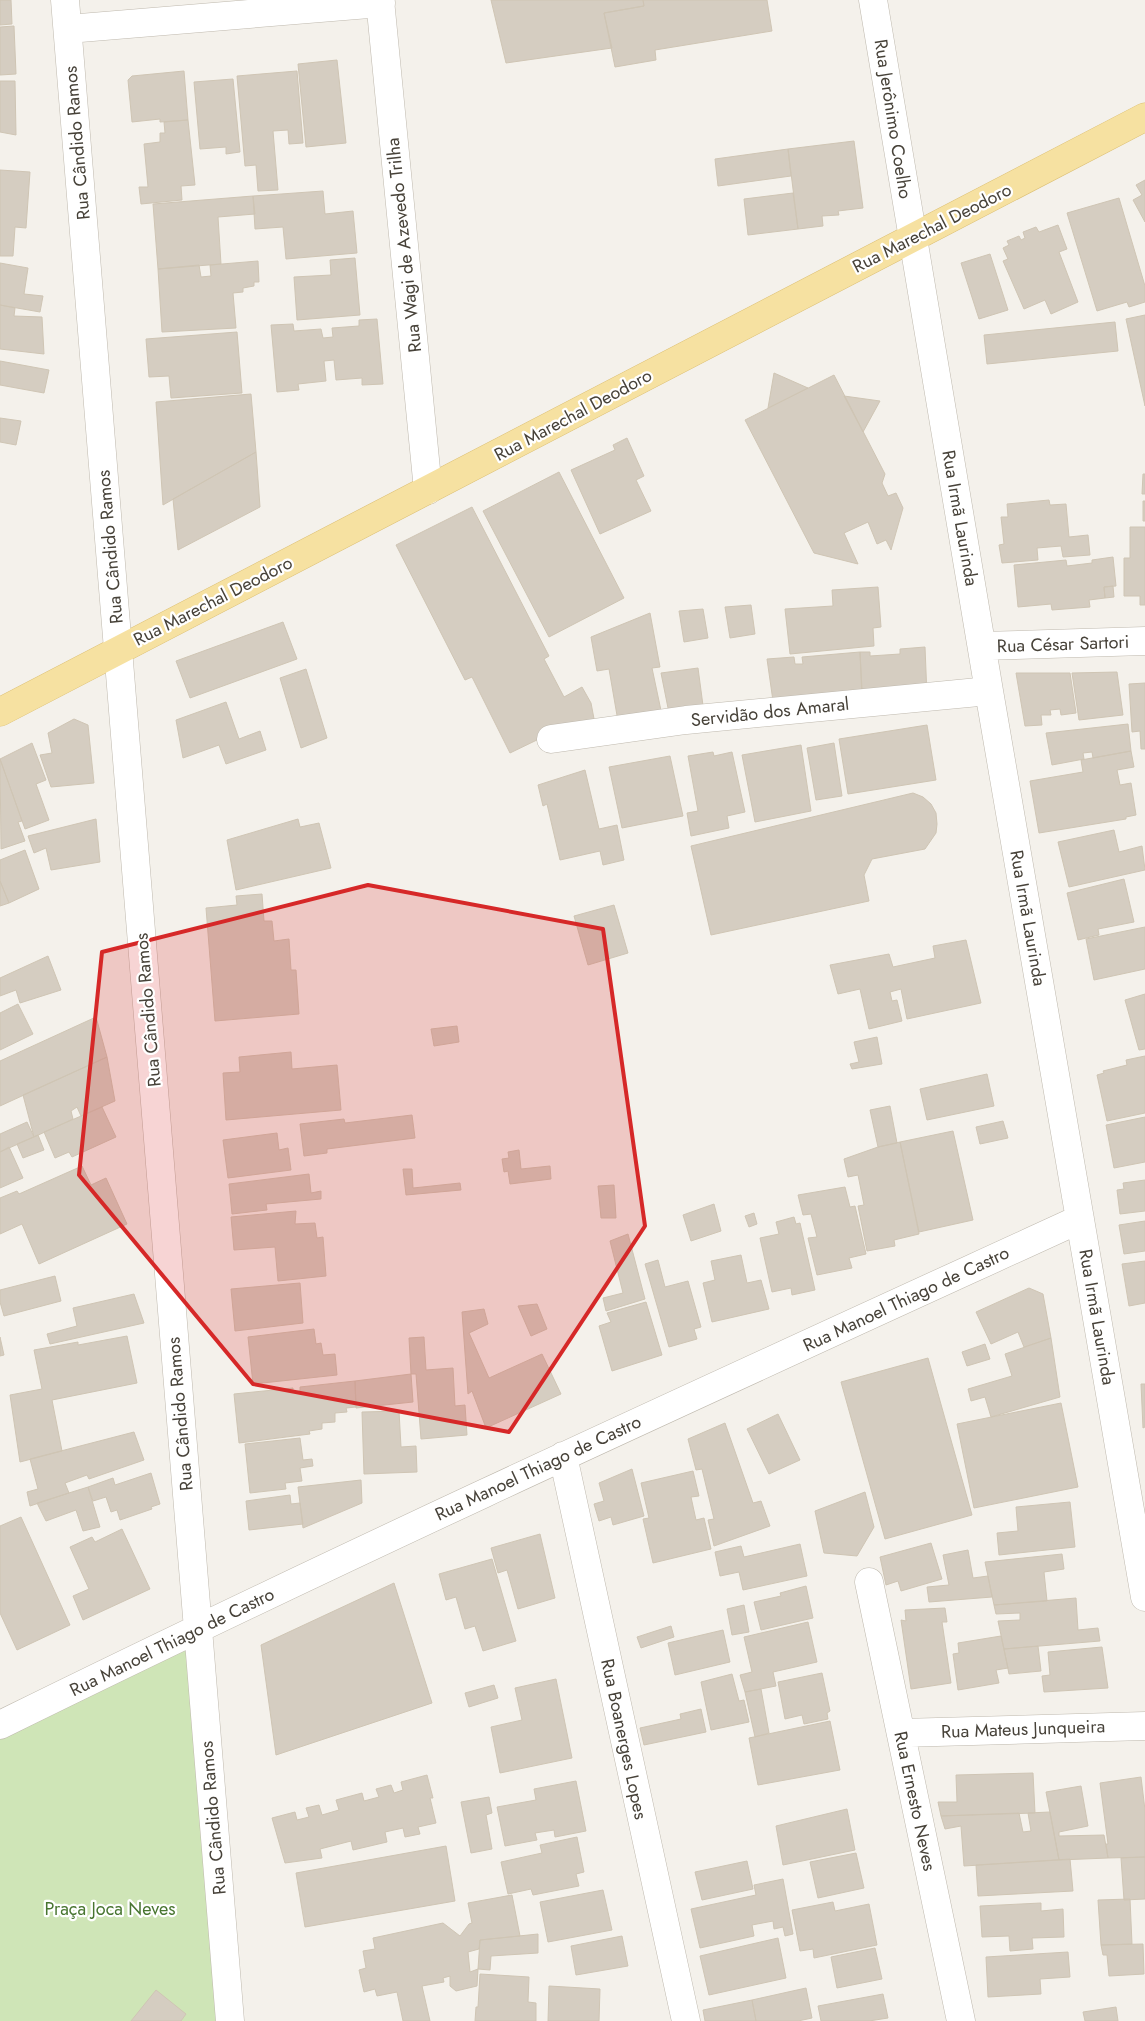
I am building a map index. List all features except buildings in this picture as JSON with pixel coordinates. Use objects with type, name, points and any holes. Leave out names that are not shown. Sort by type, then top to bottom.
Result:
[{"type":"main road","name":"Rua Marechal Deodoro","points":[[0,712],[1145,117]]},
{"type":"street","name":"Rua Cândido Ramos","points":[[65,0],[230,2021]]},
{"type":"street","name":"Rua Jerônimo Coelho","points":[[873,0],[913,238]]},
{"type":"street","points":[[68,30],[381,2]]},
{"type":"street","name":"Rua Wagi de Azevedo Trilha","points":[[381,2],[428,490]]},
{"type":"street","name":"Rua Irmã Laurinda","points":[[913,238],[1145,1597]]},
{"type":"street","name":"Rua César Sartori","points":[[982,646],[1145,641]]},
{"type":"street","name":"Servidão dos Amaral","points":[[551,739],[686,720],[989,690]]},
{"type":"street","name":"Rua Manoel Thiago de Castro","points":[[0,1726],[198,1628],[563,1456],[1080,1219]]},
{"type":"street","name":"Rua Boanerges Lopes","points":[[563,1456],[686,2021]]},
{"type":"street","name":"Rua Ernesto Neves","points":[[869,1582],[961,2021]]},
{"type":"street","name":"Rua Mateus Junqueira","points":[[901,1733],[1145,1726]]},
{"type":"highlighted area","points":[[368,885],[603,929],[645,1226],[509,1432],[253,1384],[79,1175],[102,952]]},
{"type":"green space","name":"Praça Joca Neves","points":[[198,1628],[230,2021],[0,2021],[0,1725]]}]
